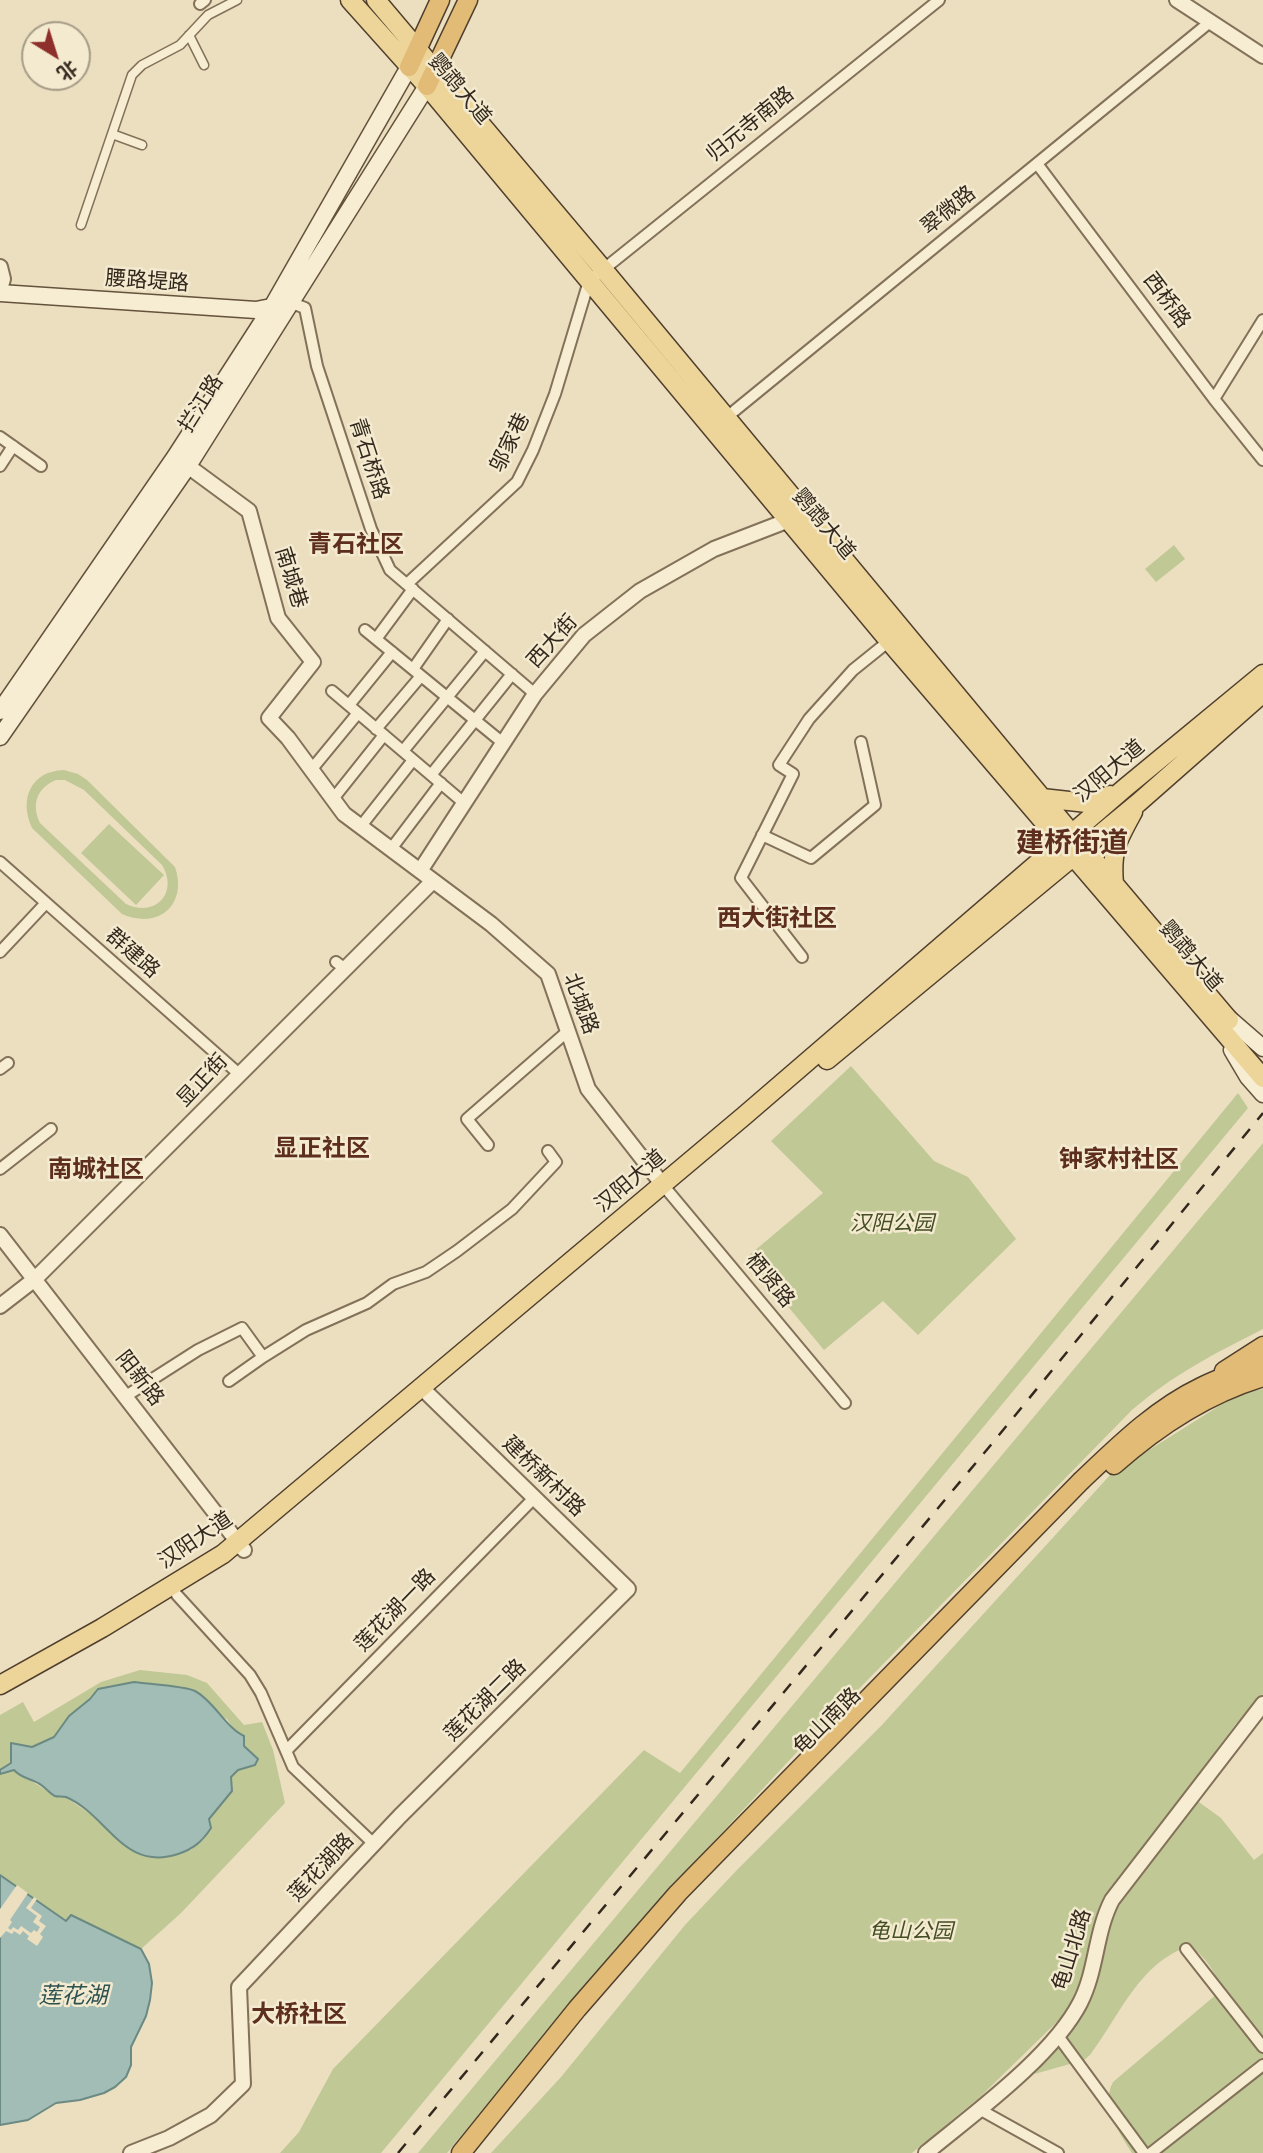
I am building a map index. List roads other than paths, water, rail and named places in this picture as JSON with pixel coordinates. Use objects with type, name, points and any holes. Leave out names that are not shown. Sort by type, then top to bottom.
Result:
[{"type":"highway","points":[[409,67],[440,0]]},
{"type":"highway","points":[[427,86],[468,0]]},
{"type":"highway","name":"龟山南路","points":[[461,2153],[586,1999],[678,1893],[1081,1481],[1134,1431],[1172,1403],[1258,1355]]},
{"type":"highway","name":"龟山南路","points":[[471,2153],[696,1889],[1084,1493],[1132,1450],[1191,1407],[1233,1386],[1263,1377]]},
{"type":"main road","name":"鹦鹉大道","points":[[350,0],[427,86],[889,640],[1110,888],[1221,1020],[1263,1078]]},
{"type":"main road","name":"鹦鹉大道","points":[[376,0],[727,417],[1036,803]]},
{"type":"main road","name":"拦江路","points":[[0,737],[181,461],[409,67]]},
{"type":"main road","name":"拦江路","points":[[0,711],[292,303],[427,86]]},
{"type":"main road","name":"腰路堤路","points":[[0,292],[256,310],[292,303]]},
{"type":"main road","name":"汉阳大道","points":[[0,1697],[201,1581],[1072,845],[1126,787],[1263,674]]},
{"type":"main road","name":"汉阳大道","points":[[1072,845],[1138,803],[1263,693]]},
{"type":"main road","points":[[1126,787],[1087,803],[1036,803],[1044,845],[1034,865],[1031,880],[1072,874],[1110,888],[1112,859],[1122,831],[1138,803]]},
{"type":"main road","name":"鹦鹉大道","points":[[1221,1020],[1263,1060]]},
{"type":"main road","points":[[1221,1020],[1263,1048]]},
{"type":"main road","points":[[1221,1020],[1248,1077],[1263,1094]]},
{"type":"main road","name":"汉阳大道","points":[[0,1685],[241,1546],[428,1394],[666,1187]]},
{"type":"street","points":[[81,225],[132,75],[142,65],[180,45],[208,15],[237,0]]},
{"type":"street","name":"归元寺南路","points":[[589,281],[939,0]]},
{"type":"street","points":[[1177,0],[1263,56]]},
{"type":"street","name":"翠微路","points":[[712,429],[1210,22]]},
{"type":"street","points":[[189,35],[204,65]]},
{"type":"street","points":[[112,134],[142,145]]},
{"type":"street","name":"西桥路","points":[[1038,164],[1263,460]]},
{"type":"street","points":[[0,267],[3,279],[0,292]]},
{"type":"street","name":"邬家巷","points":[[376,639],[410,586],[517,482],[555,394],[589,281]]},
{"type":"street","name":"青石桥路","points":[[292,303],[305,308],[317,366],[371,529],[390,570],[535,694]]},
{"type":"street","points":[[1214,398],[1263,320]]},
{"type":"street","points":[[0,437],[41,466]]},
{"type":"street","points":[[0,466],[13,446]]},
{"type":"street","name":"南城巷","points":[[181,461],[249,511],[278,618],[313,662],[269,718],[288,738],[344,814],[419,871]]},
{"type":"street","name":"西大街","points":[[419,871],[535,694],[584,635],[640,591],[714,549],[789,520]]},
{"type":"street","points":[[333,799],[380,732],[448,620]]},
{"type":"street","points":[[365,630],[503,743]]},
{"type":"street","points":[[802,957],[741,878],[793,774],[779,765],[809,719],[853,670],[889,640]]},
{"type":"street","points":[[403,751],[485,651]]},
{"type":"street","points":[[348,705],[392,652]]},
{"type":"street","points":[[431,775],[512,674]]},
{"type":"street","points":[[332,691],[464,803]]},
{"type":"street","points":[[311,769],[358,713]]},
{"type":"street","points":[[762,835],[811,858],[875,805],[861,742]]},
{"type":"street","points":[[361,827],[413,760]]},
{"type":"street","points":[[391,849],[441,783]]},
{"type":"street","name":"群建路","points":[[0,862],[238,1073]]},
{"type":"street","name":"北城路","points":[[419,871],[491,924],[548,974],[588,1089],[666,1187]]},
{"type":"street","name":"显正街","points":[[0,1306],[34,1279],[207,1108],[340,965],[433,881]]},
{"type":"street","points":[[0,953],[46,903]]},
{"type":"street","points":[[488,1145],[467,1119],[568,1031]]},
{"type":"street","points":[[0,1169],[51,1129]]},
{"type":"street","points":[[229,1381],[306,1330],[367,1303],[393,1284],[426,1272],[457,1251],[512,1209],[528,1193],[556,1162],[548,1151]]},
{"type":"street","name":"栖贤路","points":[[666,1187],[845,1403]]},
{"type":"street","name":"阳新路","points":[[0,1235],[241,1546]]},
{"type":"street","points":[[126,1396],[198,1350],[242,1328],[263,1357]]},
{"type":"street","name":"建桥新村路","points":[[428,1394],[628,1589]]},
{"type":"street","name":"莲花湖一路","points":[[286,1751],[534,1497]]},
{"type":"street","name":"莲花湖二路","points":[[374,1844],[628,1589]]},
{"type":"street","name":"莲花湖路","points":[[131,2153],[169,2138],[211,2115],[243,2084],[239,1987],[374,1844],[293,1767],[261,1693],[250,1675],[177,1595]]},
{"type":"street","name":"龟山北路","points":[[926,2153],[979,2109],[1058,2036],[1087,1989],[1101,1925],[1112,1900],[1263,1704]]},
{"type":"street","points":[[1186,1949],[1258,2032],[1263,2047]]},
{"type":"street","points":[[1058,2036],[1144,2153]]},
{"type":"street","points":[[1151,2153],[1263,2065]]},
{"type":"street","points":[[979,2109],[1058,2153]]},
{"type":"water","points":[[134,1682],[175,1686],[202,1695],[231,1727],[244,1736],[244,1746],[258,1759],[255,1765],[238,1770],[231,1777],[232,1791],[209,1819],[211,1828],[193,1847],[178,1854],[159,1857],[143,1855],[129,1849],[81,1805],[66,1797],[55,1796],[40,1784],[14,1770],[0,1774],[0,1770],[11,1763],[11,1743],[32,1747],[54,1737],[69,1716],[98,1689]]},
{"type":"water","name":"莲花湖","points":[[0,1875],[66,1921],[71,1915],[141,1949],[149,1964],[152,1983],[146,2016],[131,2047],[131,2065],[126,2077],[104,2093],[56,2103],[28,2120],[0,2125]]},
{"type":"railway","points":[[398,2153],[990,1446],[1263,1113]]},
{"type":"district","name":"青石社区","points":[[356,546]]},
{"type":"district","name":"建桥街道","points":[[1072,845]]},
{"type":"district","name":"西大街社区","points":[[777,920]]},
{"type":"district","name":"显正社区","points":[[322,1150]]},
{"type":"district","name":"钟家村社区","points":[[1119,1161]]},
{"type":"district","name":"南城社区","points":[[96,1171]]},
{"type":"district","name":"大桥社区","points":[[299,2016]]},
{"type":"park label","name":"汉阳公园","points":[[892,1225]]},
{"type":"park label","name":"龟山公园","points":[[911,1933]]}]
